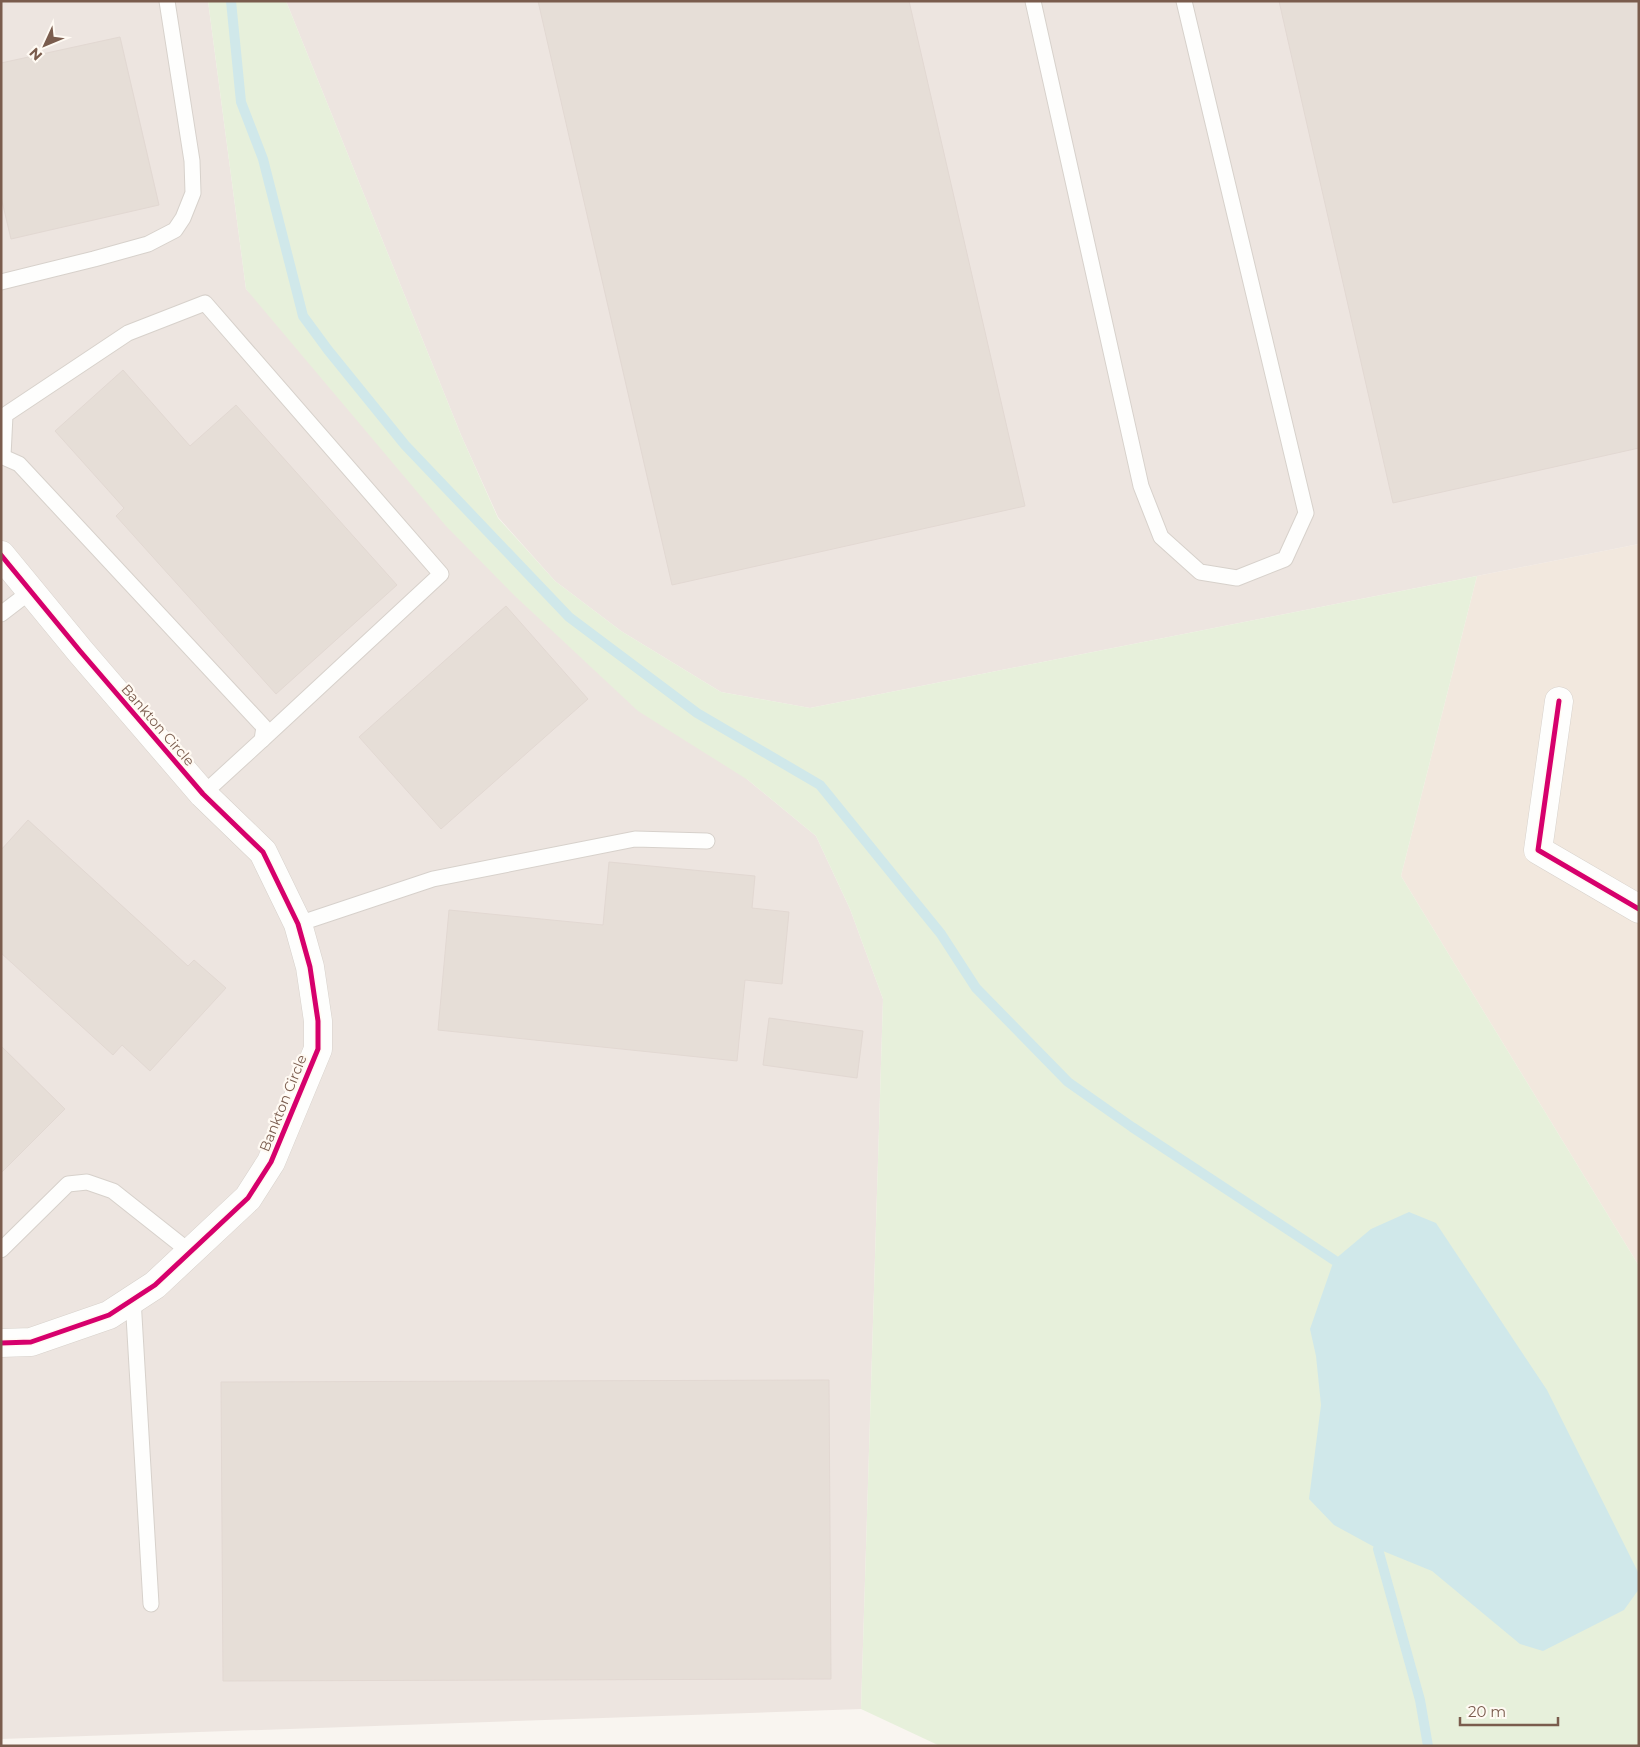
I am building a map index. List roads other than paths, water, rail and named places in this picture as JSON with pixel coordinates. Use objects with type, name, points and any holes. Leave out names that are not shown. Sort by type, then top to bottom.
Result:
[{"type":"street","name":"Bankton Circle","points":[[1,555],[80,651],[203,794],[263,852],[298,924],[310,967],[318,1021],[318,1049],[271,1162],[248,1198],[154,1285],[109,1315],[31,1342],[1,1342]]},
{"type":"street","points":[[1559,701],[1538,850],[1639,909]]},
{"type":"lane","points":[[1,282],[148,244],[175,230],[183,218],[193,193],[192,161],[167,1]]},
{"type":"lane","points":[[1033,1],[1141,486],[1161,537],[1200,572],[1237,578],[1285,559],[1306,513],[1184,1]]},
{"type":"lane","points":[[203,794],[262,740],[441,574],[205,303],[128,333],[5,415],[2,456],[19,464],[264,727],[262,740]]},
{"type":"lane","points":[[1,614],[31,591]]},
{"type":"lane","points":[[298,924],[443,877],[635,839],[707,841]]},
{"type":"lane","points":[[1,1250],[68,1184],[87,1182],[113,1191],[190,1252]]},
{"type":"lane","points":[[133,1299],[151,1604]]},
{"type":"water","points":[[1409,1212],[1436,1223],[1547,1390],[1639,1574],[1639,1589],[1624,1610],[1543,1651],[1520,1644],[1432,1571],[1378,1549],[1334,1525],[1309,1499],[1321,1405],[1316,1356],[1310,1329],[1334,1260],[1371,1229]]},
{"type":"waterway","points":[[231,1],[241,102],[263,159],[303,316],[405,445],[569,617],[697,713],[820,785],[941,934],[976,988],[1068,1082],[1132,1127],[1334,1260]]},
{"type":"waterway","points":[[1378,1549],[1420,1700],[1428,1746]]}]
